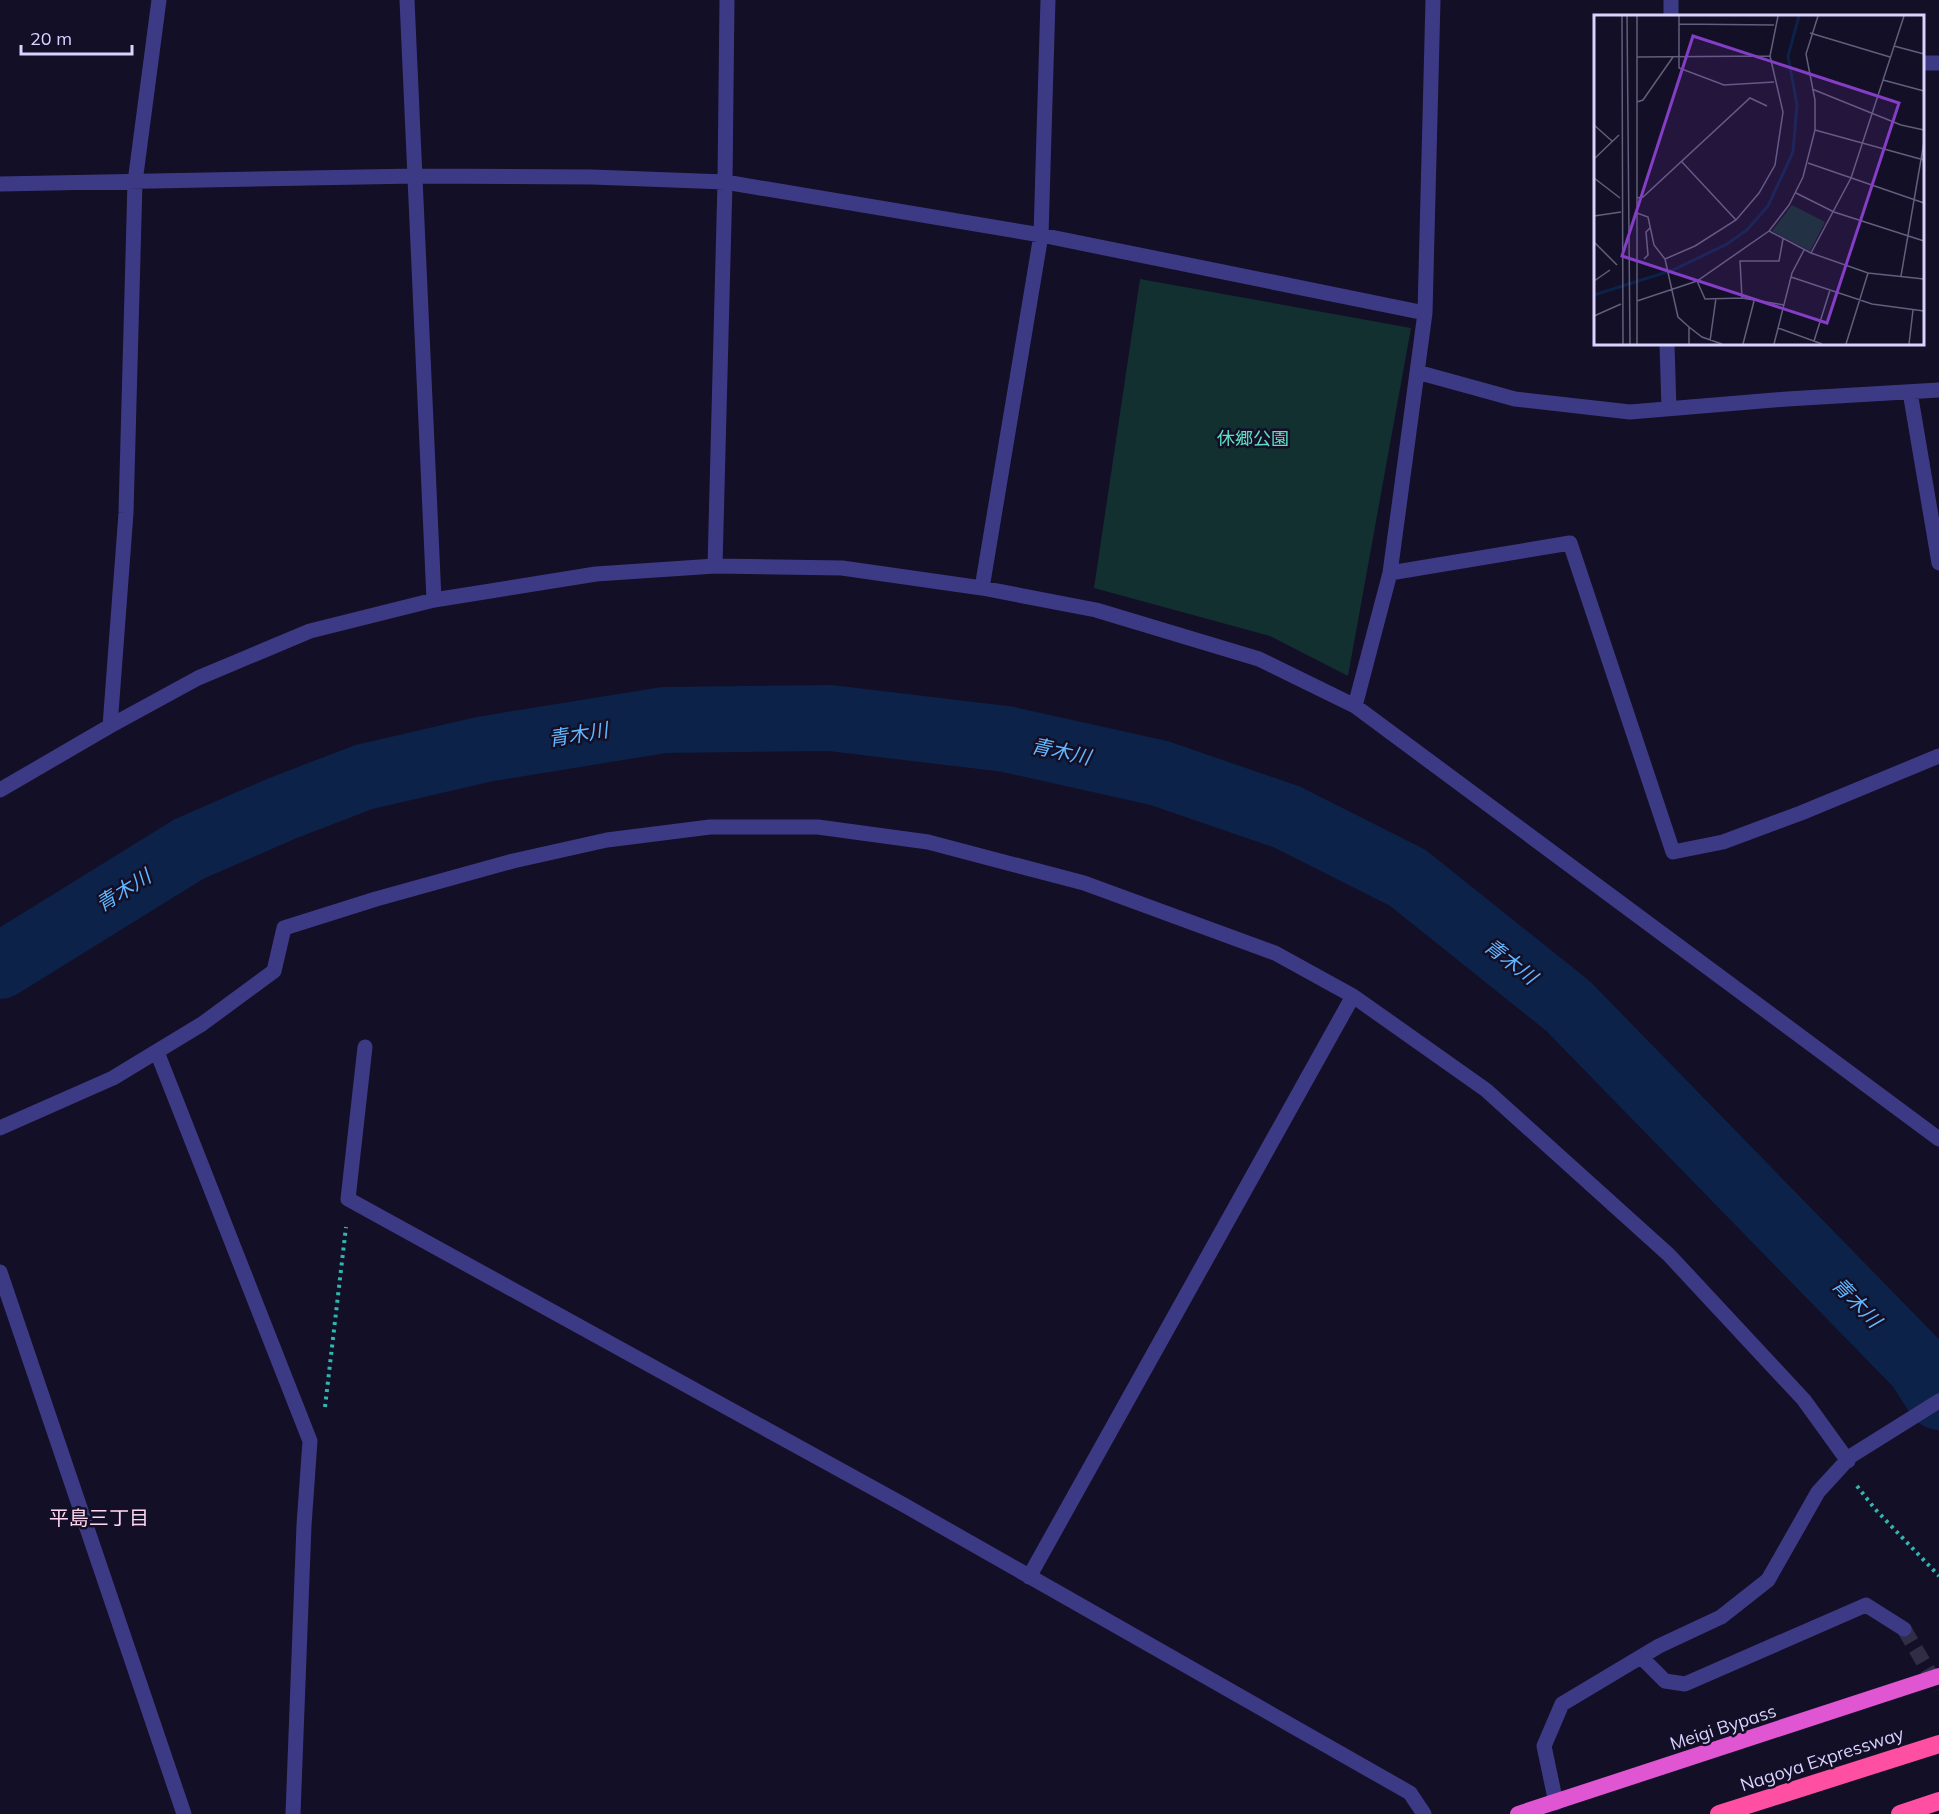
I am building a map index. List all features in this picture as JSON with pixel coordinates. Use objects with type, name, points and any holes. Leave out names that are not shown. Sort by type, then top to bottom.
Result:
[{"type":"highway","name":"Meigi Bypass","points":[[1518,1814],[1939,1676]]},
{"type":"highway","name":"Nagoya Expressway","points":[[1719,1814],[1939,1744]]},
{"type":"highway","points":[[1900,1814],[1939,1801]]},
{"type":"street","points":[[110,726],[126,513],[135,182],[159,0]]},
{"type":"street","points":[[407,0],[434,600]]},
{"type":"street","points":[[715,566],[725,182],[727,0]]},
{"type":"street","points":[[982,588],[1041,235],[1048,0]]},
{"type":"street","points":[[1355,706],[1390,573],[1425,313],[1433,0]]},
{"type":"street","points":[[0,184],[416,176],[592,177],[725,182],[1041,235],[1425,313]]},
{"type":"street","points":[[1667,345],[1668,409]]},
{"type":"street","points":[[1417,372],[1515,399],[1630,412],[1786,399],[1939,390]]},
{"type":"street","points":[[1910,392],[1939,563]]},
{"type":"street","points":[[1390,573],[1570,543],[1673,852],[1723,842],[1801,813],[1939,756]]},
{"type":"street","points":[[0,790],[198,678],[310,631],[434,600],[596,574],[715,566],[842,568],[982,588],[1096,610],[1259,659],[1355,706],[1939,1140]]},
{"type":"street","points":[[0,1128],[113,1078],[202,1024],[274,972],[284,928],[376,899],[513,861],[607,840],[710,827],[818,827],[928,842],[1084,883],[1275,953],[1353,996],[1486,1090],[1669,1255],[1804,1400],[1847,1461]]},
{"type":"street","points":[[1029,1577],[1353,996]]},
{"type":"street","points":[[365,1047],[348,1199],[894,1499],[1410,1793],[1424,1814]]},
{"type":"street","points":[[157,1052],[310,1441],[304,1525],[293,1814]]},
{"type":"street","points":[[0,1272],[184,1814]]},
{"type":"street","points":[[1556,1803],[1544,1746],[1562,1704],[1641,1657],[1721,1617],[1768,1580],[1818,1492],[1847,1461],[1939,1401]]},
{"type":"street","points":[[1641,1657],[1665,1682],[1685,1684],[1866,1605],[1904,1629]]},
{"type":"path","points":[[310,1441],[327,1404],[348,1199]]},
{"type":"path","points":[[1847,1461],[1875,1509],[1939,1576]]},
{"type":"green space","name":"休郷公園","points":[[1140,279],[1411,328],[1348,676],[1270,636],[1094,588]]},
{"type":"waterway","name":"青木川","points":[[0,966],[189,849],[283,808],[364,777],[485,749],[664,720],[830,718],[1006,739],[1159,773],[1287,817],[1408,878],[1568,1006],[1918,1365],[1939,1397]]},
{"type":"tunnel","points":[[1904,1629],[1939,1689]]},
{"type":"district","name":"平島三丁目","points":[[99,1517]]}]
